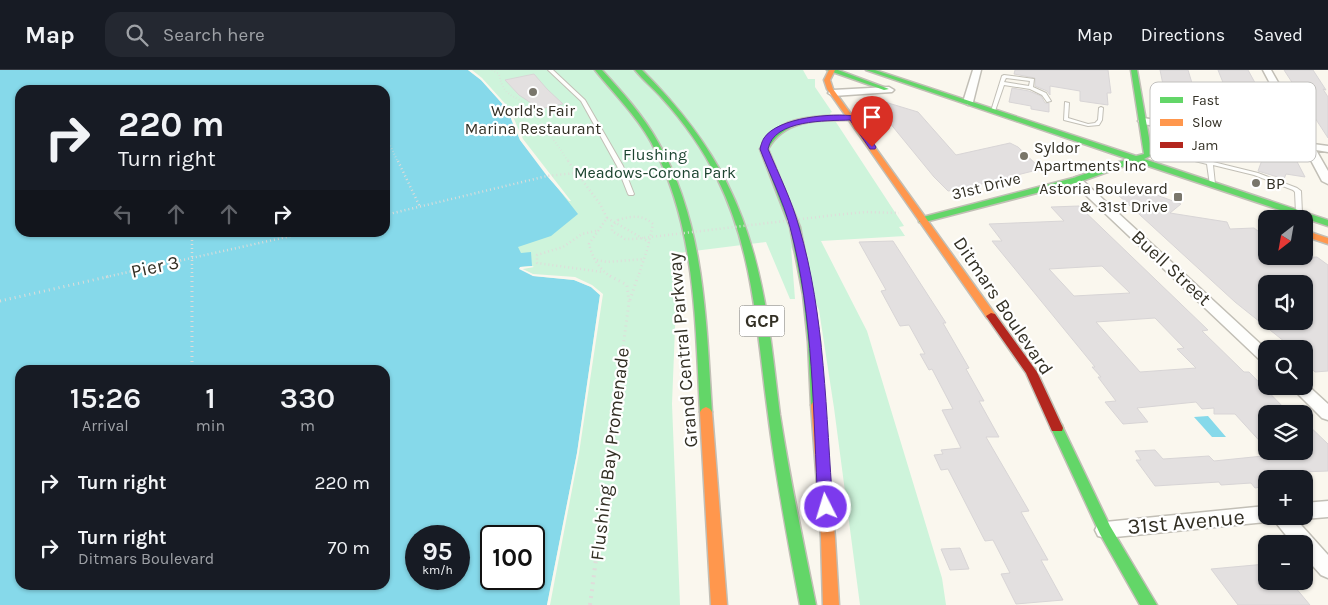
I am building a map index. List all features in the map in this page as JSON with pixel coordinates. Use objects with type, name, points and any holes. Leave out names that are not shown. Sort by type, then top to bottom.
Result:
[{"type":"main road","name":"Grand Central Parkway","points":[[594,70],[632,106]]},
{"type":"main road","name":"Grand Central Parkway","points":[[598,70],[632,106],[667,164],[681,201],[692,244],[698,297],[720,605]]},
{"type":"main road","name":"GCP","points":[[638,70],[673,104],[695,131],[720,174],[738,212],[755,276],[782,470],[808,605]]},
{"type":"main road","points":[[833,93],[827,82],[831,70],[894,91]]},
{"type":"main road","points":[[869,70],[1290,210]]},
{"type":"main road","points":[[1134,70],[1148,148],[1148,155],[1137,159]]},
{"type":"main road","name":"Ditmars Boulevard","points":[[833,93],[1031,372],[1105,530],[1149,605]]},
{"type":"main road","points":[[831,605],[814,342],[808,295],[795,227],[764,149],[766,140],[770,135],[788,125],[816,119],[852,118]]},
{"type":"main road","name":"31st Drive","points":[[922,220],[1076,180],[1137,159]]},
{"type":"main road","points":[[1097,161],[1131,172]]},
{"type":"main road","points":[[1313,218],[1328,223]]},
{"type":"main road","points":[[1313,235],[1328,241]]},
{"type":"street","points":[[968,102],[977,70]]},
{"type":"street","points":[[1267,70],[1274,82]]},
{"type":"street","points":[[833,93],[894,91]]},
{"type":"street","points":[[1143,121],[1150,122]]},
{"type":"street","points":[[1316,159],[1328,182]]},
{"type":"street","name":"Buell Street","points":[[1076,180],[1258,350]]},
{"type":"street","points":[[1308,395],[1328,414]]},
{"type":"street","points":[[1313,510],[1328,509]]},
{"type":"street","name":"31st Avenue","points":[[1105,530],[1258,515]]},
{"type":"street","points":[[1289,525],[1328,569]]},
{"type":"lane","points":[[550,70],[583,100],[620,166],[631,194]]},
{"type":"lane","points":[[992,111],[1004,76],[1032,80],[1031,88]]},
{"type":"lane","points":[[1002,84],[1031,88],[1044,94],[1049,101]]},
{"type":"lane","points":[[1067,103],[1066,119],[1088,125],[1097,124],[1100,120],[1101,108]]},
{"type":"lane","points":[[1212,184],[1210,162],[1256,174],[1298,191],[1299,210]]},
{"type":"path","points":[[492,70],[499,74],[501,86],[506,92],[514,99],[528,106],[600,204],[607,218],[649,242]]},
{"type":"path","points":[[390,145],[420,208]]},
{"type":"path","points":[[390,214],[547,176],[576,173]]},
{"type":"path","name":"Flushing Bay Promenade","points":[[590,605],[629,302],[644,259],[649,242],[654,224],[637,216],[618,220],[612,226],[612,231],[624,239],[634,239],[834,215],[895,212]]},
{"type":"path","name":"Flushing Bay Promenade","points":[[602,272],[597,260],[590,252],[589,244],[607,218]]},
{"type":"path","name":"Flushing Bay Promenade","points":[[597,230],[582,234],[563,247],[537,255],[537,263],[602,272],[627,284],[629,302]]},
{"type":"path","points":[[192,237],[192,365]]},
{"type":"path","name":"Pier 3","points":[[0,301],[288,237]]},
{"type":"path","points":[[597,260],[607,262],[644,259]]},
{"type":"green space","name":"Flushing Meadows-Corona Park","points":[[419,70],[803,70],[808,79],[815,79],[815,87],[832,112],[830,113],[904,226],[899,227],[905,236],[821,241],[867,331],[942,578],[946,605],[860,605],[819,310],[791,247],[795,299],[790,299],[766,242],[678,253],[672,404],[680,605],[176,605],[333,590],[390,590],[390,509]]},
{"type":"water","points":[[0,70],[468,70],[481,80],[507,109],[520,140],[578,214],[551,236],[518,247],[521,253],[531,252],[532,266],[520,267],[533,276],[574,280],[591,287],[600,295],[577,453],[547,605],[0,605]]},
{"type":"water","points":[[1208,416],[1226,437],[1212,437],[1194,417]]},
{"type":"pier","points":[[468,70],[472,70],[482,78],[509,108],[523,139],[571,201],[547,176],[520,140],[507,109],[481,80]]},
{"type":"pier","points":[[520,267],[534,267],[523,269],[533,274],[575,277],[592,285],[603,294],[579,453],[550,605],[547,605],[577,453],[600,295],[591,287],[574,280],[533,276],[519,269]]},
{"type":"building","points":[[1015,70],[1108,70],[1111,93],[1107,93],[1108,105],[1080,101],[1080,91],[1050,86],[1050,95],[1047,91],[1035,86],[1035,78],[1014,74]]},
{"type":"building","points":[[1160,70],[1188,70],[1192,82],[1162,82]]},
{"type":"building","points":[[1218,70],[1248,70],[1255,82],[1223,82]]},
{"type":"building","points":[[1284,70],[1313,70],[1326,90],[1323,89],[1328,97],[1328,138],[1316,119],[1316,82],[1292,82]]},
{"type":"building","name":"World's Fair Marina Restaurant","points":[[534,74],[563,104],[540,109],[519,95],[505,80]]},
{"type":"building","points":[[1012,88],[1029,91],[1041,96],[1045,103],[1049,103],[1049,112],[1009,102]]},
{"type":"building","points":[[875,99],[918,112],[956,155],[1010,143],[1018,147],[1041,169],[948,191],[934,177],[880,111],[885,111]]},
{"type":"building","points":[[1261,162],[1297,162],[1305,177],[1286,174],[1284,179],[1258,171]]},
{"type":"building","points":[[1135,187],[1181,204],[1170,213],[1227,222],[1230,229],[1254,228],[1258,231],[1258,265],[1313,265],[1313,257],[1317,257],[1328,265],[1328,371],[1315,372],[1313,370],[1313,340],[1282,340],[1270,330],[1313,330],[1313,275],[1258,275],[1258,320],[1235,302],[1116,193]]},
{"type":"building","points":[[1079,206],[1208,330],[1202,331],[1244,372],[1249,372],[1258,381],[1258,395],[1271,395],[1281,405],[1258,405],[1258,439],[1235,414],[1214,414],[1214,408],[1202,409],[1196,402],[1137,408],[1148,422],[1123,424],[1105,402],[1116,401],[1098,377],[1101,377],[1092,367],[1095,367],[992,241],[1002,241],[989,224],[1064,221],[1051,207]],"holes":[[[1102,266],[1130,293],[1074,296],[1049,269]],[[1155,318],[1184,348],[1177,349],[1196,368],[1140,372],[1096,322]]]},
{"type":"building","points":[[893,241],[946,323],[943,323],[969,368],[966,369],[984,401],[979,401],[999,437],[986,437],[1029,511],[1021,512],[1048,560],[1041,560],[1063,600],[1016,604],[1001,574],[1010,573],[993,540],[985,541],[948,469],[941,470],[934,455],[943,454],[941,450],[961,448],[942,410],[953,409],[932,369],[929,370],[920,354],[925,354],[909,325],[900,326],[881,291],[886,290],[859,242]]},
{"type":"building","points":[[1313,430],[1328,444],[1328,471],[1258,470],[1258,487],[1255,488],[1251,483],[1221,485],[1219,482],[1155,486],[1136,460],[1141,460],[1135,451],[1155,450],[1163,459],[1209,456],[1214,461],[1258,457],[1258,460],[1313,460]]},
{"type":"building","points":[[960,548],[969,569],[950,570],[941,549]]},
{"type":"building","points":[[1258,565],[1258,590],[1298,590],[1310,605],[1238,605],[1211,569]]},
{"type":"traffic: fast","points":[[598,70],[628,104],[654,141],[670,172],[682,205],[696,273],[706,412]]},
{"type":"traffic: fast","points":[[638,70],[686,122],[705,150],[722,178],[746,240],[761,310],[781,463],[808,605]]},
{"type":"traffic: fast","points":[[832,70],[886,89]]},
{"type":"traffic: fast","points":[[869,70],[1328,223]]},
{"type":"traffic: fast","points":[[922,220],[1076,180],[1148,155],[1134,70]]},
{"type":"traffic: fast","points":[[817,405],[814,342],[808,295],[795,227],[764,149],[770,138],[789,124],[814,119],[852,118]]},
{"type":"traffic: fast","points":[[1057,428],[1105,530],[1149,605]]},
{"type":"traffic: slow","points":[[832,70],[827,80],[830,89],[991,316]]},
{"type":"traffic: slow","points":[[1313,236],[1328,241]]},
{"type":"traffic: slow","points":[[817,405],[828,538],[831,605]]},
{"type":"traffic: slow","points":[[706,412],[719,605]]},
{"type":"traffic: jam","points":[[991,316],[1031,372],[1057,428]]},
{"type":"place","name":"World's Fair Marina Restaurant","points":[[533,92]]},
{"type":"place","name":"Syldor Apartments Inc","points":[[1024,156]]},
{"type":"place","name":"BP","points":[[1256,183]]},
{"type":"place","name":"Astoria Boulevard & 31st Drive","points":[[1178,197]]},
{"type":"route","points":[[826,507],[818,419],[814,342],[802,258],[795,227],[781,187],[764,149],[766,140],[770,135],[796,122],[816,119],[852,118],[872,147]]}]
